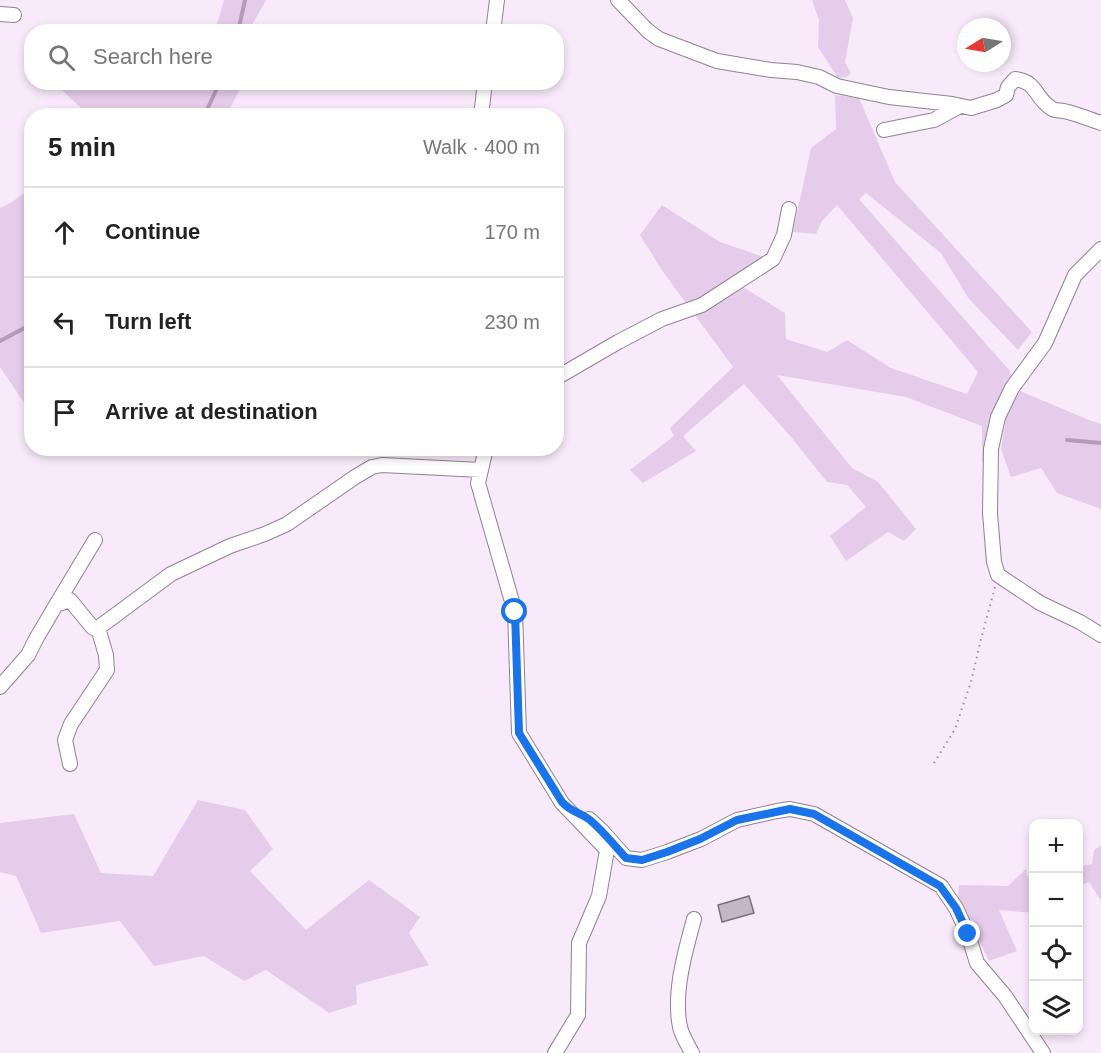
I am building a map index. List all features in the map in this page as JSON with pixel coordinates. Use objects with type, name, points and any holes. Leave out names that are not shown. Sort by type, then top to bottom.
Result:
[{"type":"street","points":[[494,24],[497,0]]},
{"type":"street","points":[[618,0],[648,31],[660,39],[717,61],[797,72],[819,77],[837,86],[889,97],[971,108],[997,100],[1006,95],[1008,87],[1015,79],[1023,80],[1032,86],[1038,96],[1052,109],[1101,123]]},
{"type":"street","points":[[481,108],[484,90]]},
{"type":"street","points":[[884,130],[934,120],[960,106]]},
{"type":"street","points":[[564,373],[662,319],[702,305],[773,259],[784,235],[789,209]]},
{"type":"street","points":[[1101,249],[1075,275],[1045,343],[1012,388],[998,417],[991,449],[990,513],[994,562],[998,575],[1040,603],[1101,635]]},
{"type":"street","points":[[484,456],[478,483],[515,612],[519,733],[562,802],[607,850],[599,896],[579,943],[578,1015],[555,1053]]},
{"type":"street","points":[[56,604],[70,600],[93,628],[98,628],[171,574],[230,546],[287,524],[372,467],[381,465],[481,470]]},
{"type":"street","points":[[0,687],[28,656],[95,540]]},
{"type":"street","points":[[70,764],[64,740],[70,724],[107,670],[98,628]]},
{"type":"street","points":[[569,810],[587,818],[626,858],[642,860],[700,839],[737,820],[790,809],[814,814],[940,886],[956,908],[968,934],[977,963],[1005,996],[1043,1053]]},
{"type":"street","points":[[692,1053],[680,1028],[678,994],[694,919]]},
{"type":"path","points":[[934,763],[955,729],[971,682],[998,575]]},
{"type":"shaded area","points":[[224,0],[266,0],[253,24],[217,24]]},
{"type":"shaded area","points":[[812,0],[845,0],[853,18],[845,62],[851,73],[847,77],[838,78],[818,47],[819,20]]},
{"type":"shaded area","points":[[62,90],[239,90],[230,108],[81,108]]},
{"type":"shaded area","points":[[835,95],[859,98],[895,182],[1032,332],[1018,350],[969,299],[941,253],[866,193],[859,199],[1009,370],[1013,379],[987,463],[982,462],[982,426],[906,397],[777,375],[852,468],[878,482],[916,529],[904,541],[888,532],[846,561],[830,536],[866,507],[847,485],[827,482],[744,384],[683,436],[696,451],[643,483],[630,470],[674,436],[670,428],[733,367],[661,269],[640,235],[662,205],[720,242],[767,258],[733,281],[785,313],[786,339],[827,352],[847,340],[891,368],[967,394],[978,372],[837,205],[822,221],[816,234],[793,232],[811,148],[836,129]]},
{"type":"shaded area","points":[[24,193],[24,403],[0,367],[0,208]]},
{"type":"shaded area","points":[[1020,391],[1101,424],[1101,509],[1057,493],[1041,468],[1011,477],[1001,449],[1007,412]]},
{"type":"shaded area","points":[[198,800],[245,810],[273,849],[250,871],[306,930],[369,880],[420,917],[409,933],[429,965],[356,985],[357,1004],[329,1013],[266,970],[244,981],[204,956],[154,966],[120,921],[41,933],[16,876],[0,872],[0,823],[74,814],[101,873],[153,876]]},
{"type":"shaded area","points":[[1101,845],[1101,901],[1089,882],[1083,884],[1083,866],[1092,864],[1094,850]]},
{"type":"shaded area","points":[[1026,869],[1029,878],[1029,913],[999,910],[1017,951],[989,961],[958,898],[959,885],[1008,886]]},
{"type":"building","points":[[749,896],[754,913],[722,922],[718,905]]},
{"type":"waterway","points":[[240,24],[245,0]]},
{"type":"waterway","points":[[208,108],[216,90]]},
{"type":"waterway","points":[[0,341],[24,328]]},
{"type":"waterway","points":[[1067,440],[1101,443]]},
{"type":"route","points":[[515,612],[519,733],[562,802],[569,810],[587,818],[602,831],[626,858],[642,860],[667,852],[700,839],[737,820],[790,809],[814,814],[940,886],[956,908],[968,934]]}]
